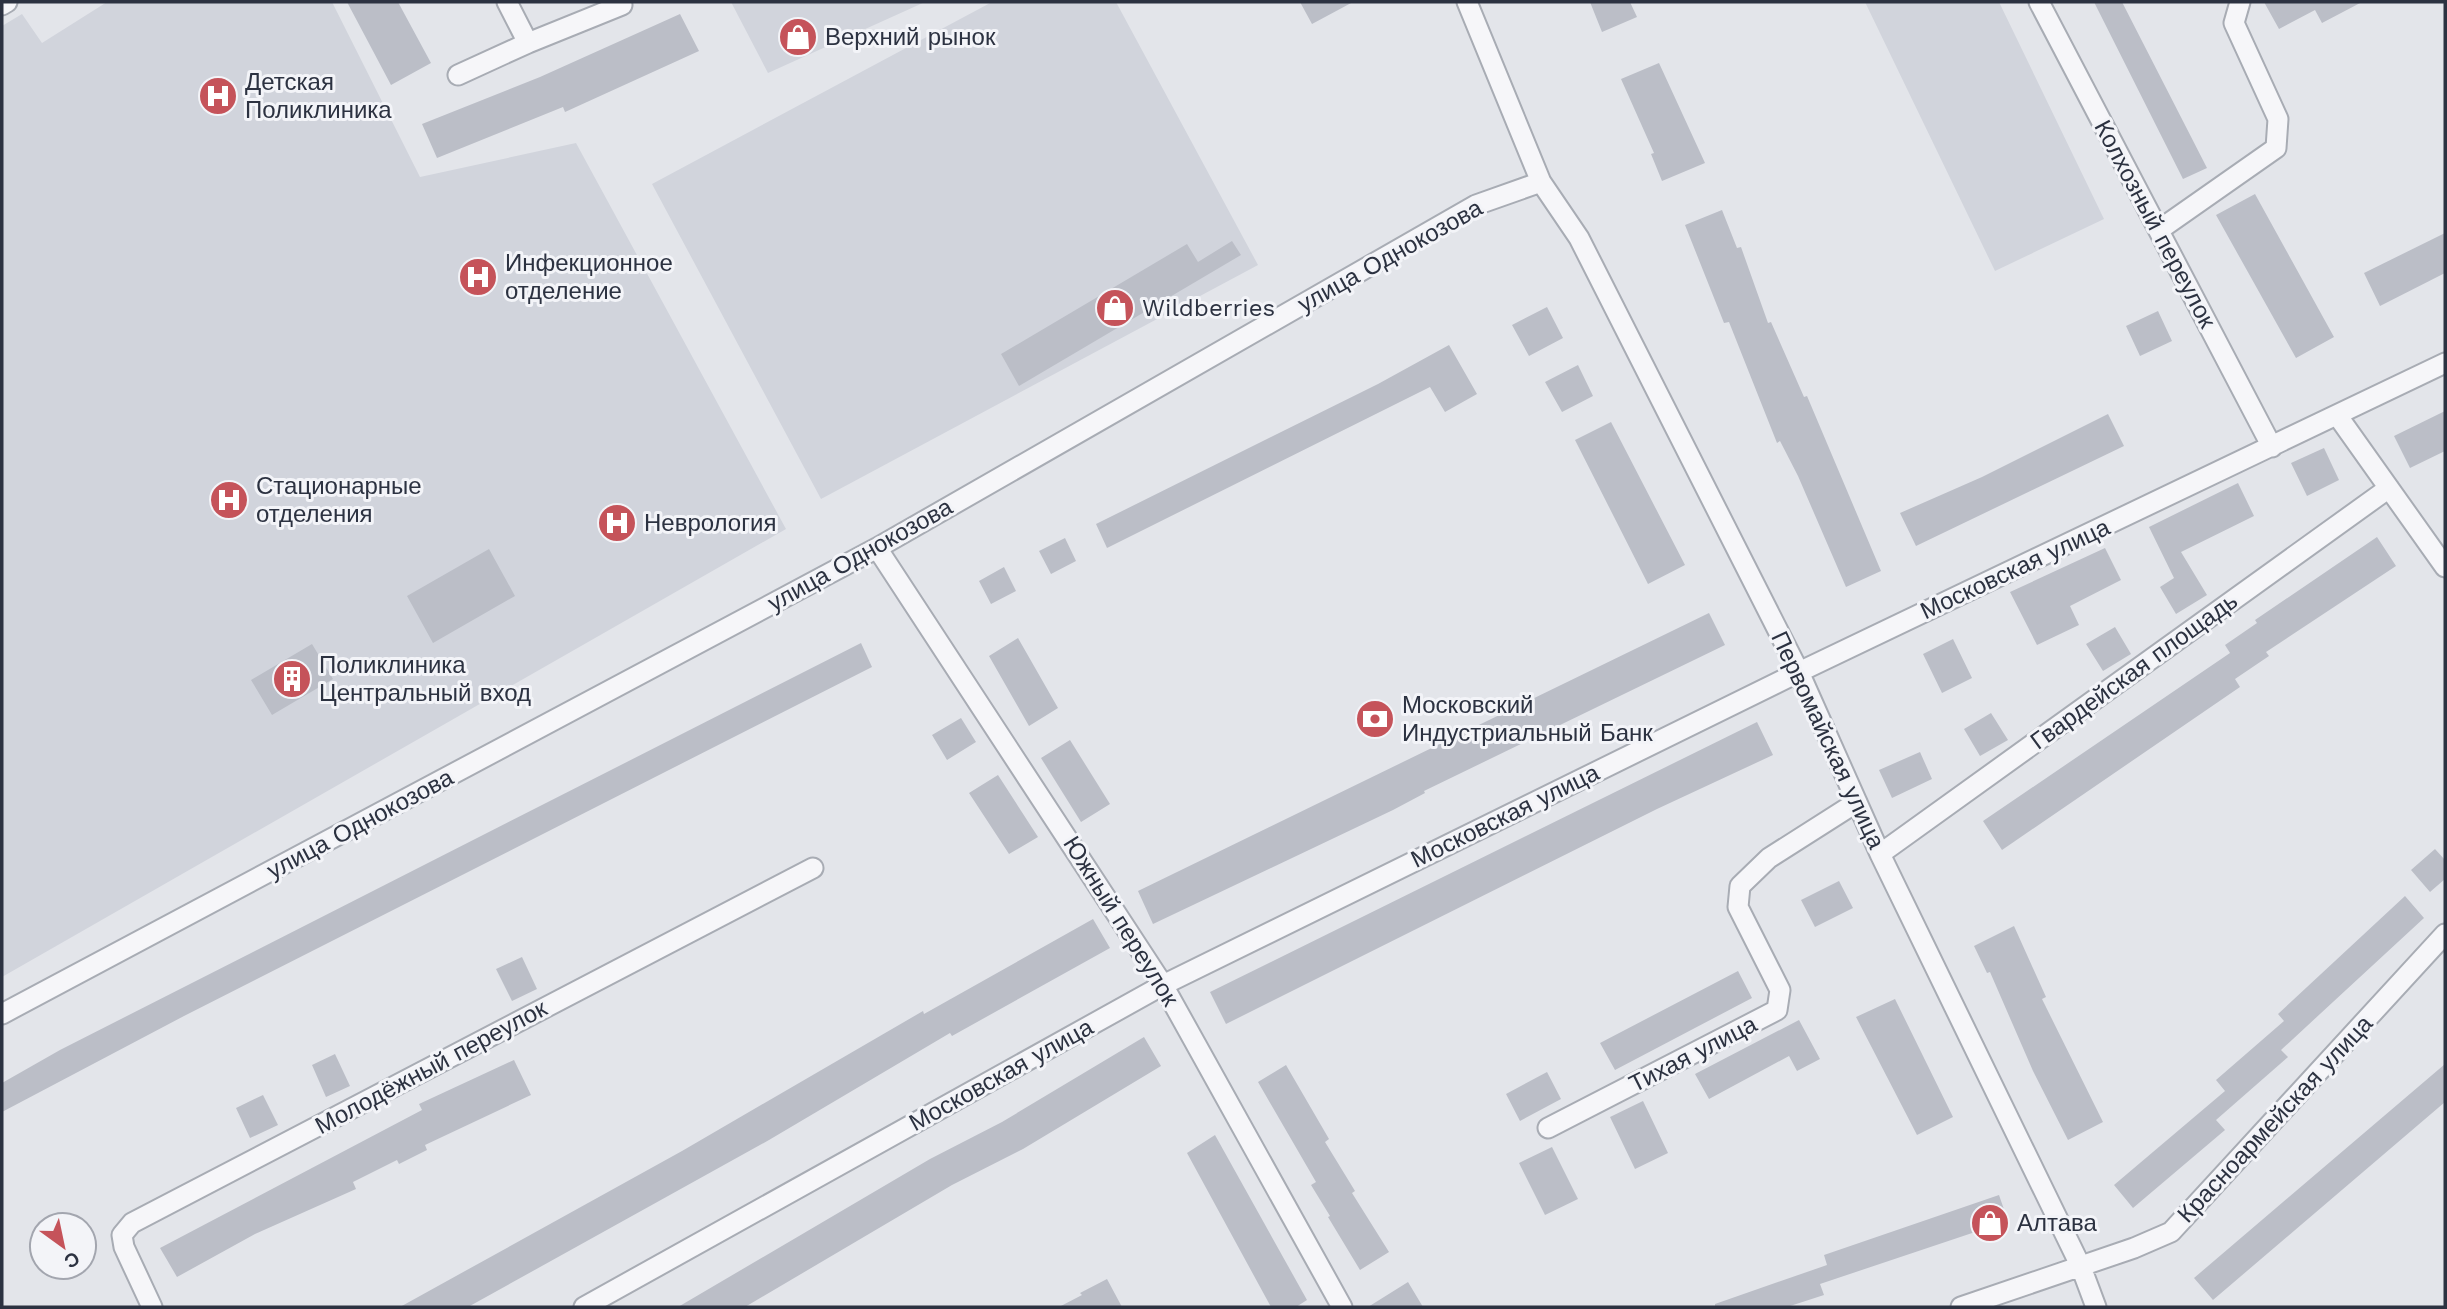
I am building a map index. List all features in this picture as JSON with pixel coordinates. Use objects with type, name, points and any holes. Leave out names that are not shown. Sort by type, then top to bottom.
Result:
[{"type":"street","points":[[2,5],[7,2]]},
{"type":"street","points":[[507,2],[528,43]]},
{"type":"street","points":[[1467,2],[1541,182]]},
{"type":"street","name":"Колхозный переулок","points":[[2039,2],[2272,447]]},
{"type":"street","points":[[2158,230],[2276,148],[2278,119],[2234,23],[2240,2]]},
{"type":"street","points":[[458,75],[622,5]]},
{"type":"street","name":"улица Однокозова","points":[[2,1014],[877,548],[1476,205],[1541,182]]},
{"type":"street","name":"Первомайская улица","points":[[1541,182],[1579,239],[1799,672],[1880,854],[2081,1267],[2096,1307]]},
{"type":"street","name":"Московская улица","points":[[584,1307],[1163,985],[1799,672],[2445,363]]},
{"type":"street","points":[[2337,415],[2445,567]]},
{"type":"street","name":"Гвардейская площадь","points":[[1880,854],[2389,488]]},
{"type":"street","name":"Южный переулок","points":[[877,548],[1163,985],[1342,1307]]},
{"type":"street","name":"Тихая улица","points":[[1548,1128],[1777,1010],[1780,990],[1738,907],[1740,886],[1769,858],[1857,803]]},
{"type":"street","name":"Молодёжный переулок","points":[[152,1307],[124,1247],[122,1234],[132,1223],[813,868]]},
{"type":"street","name":"Красноармейская улица","points":[[1961,1307],[2081,1267],[2171,1232],[2445,934]]},
{"type":"shaded area","points":[[107,2],[332,2],[420,177],[576,143],[786,529],[2,977],[2,26],[22,14],[42,43]]},
{"type":"shaded area","name":"Верхний рынок","points":[[731,2],[925,2],[768,73]]},
{"type":"shaded area","points":[[992,2],[1116,2],[1258,265],[821,499],[652,184]]},
{"type":"shaded area","points":[[1865,2],[1999,2],[2104,219],[1995,271]]},
{"type":"building","points":[[347,2],[398,2],[431,63],[391,85]]},
{"type":"building","points":[[1300,2],[1353,2],[1312,24]]},
{"type":"building","points":[[1590,2],[1630,2],[1637,17],[1602,32]]},
{"type":"building","points":[[2094,2],[2122,2],[2207,168],[2183,179]]},
{"type":"building","points":[[2264,2],[2362,2],[2322,23],[2315,10],[2279,29]]},
{"type":"building","points":[[680,14],[699,51],[565,112],[563,107],[437,158],[422,124],[540,77]]},
{"type":"building","points":[[1659,63],[1705,163],[1662,181],[1651,154],[1654,153],[1621,79]]},
{"type":"building","points":[[2255,194],[2334,337],[2296,358],[2216,215]]},
{"type":"building","points":[[1722,210],[1737,248],[1741,247],[1768,323],[1771,322],[1804,397],[1807,396],[1881,571],[1846,587],[1798,476],[1780,441],[1777,443],[1729,322],[1724,323],[1685,225]]},
{"type":"building","points":[[2445,233],[2445,273],[2380,306],[2364,273]]},
{"type":"building","name":"Wildberries","points":[[1232,241],[1241,255],[1019,386],[1001,354],[1187,244],[1198,262]]},
{"type":"building","points":[[1547,307],[1563,338],[1529,356],[1512,325]]},
{"type":"building","points":[[2158,311],[2172,341],[2140,356],[2126,326]]},
{"type":"building","points":[[1449,345],[1477,394],[1445,412],[1430,387],[1107,548],[1096,524],[1378,384]]},
{"type":"building","points":[[1578,365],[1593,396],[1562,412],[1545,382]]},
{"type":"building","points":[[2445,411],[2445,451],[2410,468],[2394,436]]},
{"type":"building","points":[[2108,414],[2124,446],[1916,546],[1900,513],[1982,477]]},
{"type":"building","points":[[1611,422],[1685,565],[1648,584],[1575,440]]},
{"type":"building","points":[[2324,448],[2339,480],[2307,496],[2291,463]]},
{"type":"building","points":[[2238,483],[2254,516],[2181,552],[2207,595],[2176,614],[2160,587],[2174,578],[2149,527]]},
{"type":"building","points":[[2377,537],[2396,566],[2266,652],[2269,656],[2235,679],[2240,687],[2002,850],[1983,821],[2230,653],[2225,645],[2257,623],[2255,620]]},
{"type":"building","points":[[1065,538],[1076,561],[1051,574],[1039,551]]},
{"type":"building","points":[[2105,548],[2121,580],[2070,606],[2079,625],[2037,645],[2010,592]]},
{"type":"building","points":[[489,549],[515,596],[433,643],[407,596]]},
{"type":"building","points":[[1004,567],[1016,591],[991,604],[979,581]]},
{"type":"building","points":[[1709,613],[1725,645],[1424,791],[1425,793],[1393,810],[1153,924],[1138,891]]},
{"type":"building","points":[[2115,627],[2131,654],[2103,671],[2086,644]]},
{"type":"building","points":[[1018,638],[1058,708],[1029,726],[989,656]]},
{"type":"building","points":[[1953,639],[1972,678],[1942,693],[1923,654]]},
{"type":"building","points":[[861,643],[872,667],[184,1016],[2,1112],[2,1083],[60,1050]]},
{"type":"building","name":"Поликлиника Центральный вход","points":[[312,644],[333,679],[272,715],[251,680]]},
{"type":"building","points":[[1991,713],[2008,740],[1980,756],[1964,729]]},
{"type":"building","points":[[961,718],[976,742],[947,760],[932,735]]},
{"type":"building","points":[[1757,722],[1773,755],[1657,809],[1226,1024],[1210,992]]},
{"type":"building","points":[[1070,740],[1110,804],[1081,822],[1041,758]]},
{"type":"building","points":[[1920,752],[1932,779],[1892,798],[1879,770]]},
{"type":"building","points":[[998,775],[1038,837],[1009,854],[969,793]]},
{"type":"building","points":[[2435,849],[2445,860],[2445,879],[2430,892],[2411,870]]},
{"type":"building","points":[[1839,881],[1853,908],[1815,927],[1801,900]]},
{"type":"building","points":[[2405,896],[2424,918],[2281,1050],[2288,1057],[2216,1120],[2225,1130],[2133,1208],[2114,1185],[2225,1091],[2216,1080],[2284,1021],[2278,1014]]},
{"type":"building","points":[[1093,919],[1110,948],[952,1036],[950,1033],[769,1140],[468,1307],[400,1307],[682,1151],[923,1011],[924,1014]]},
{"type":"building","points":[[2014,926],[2046,997],[2042,999],[2103,1122],[2068,1140],[2033,1071],[1990,972],[1987,973],[1974,946]]},
{"type":"building","points":[[522,957],[537,989],[512,1001],[496,969]]},
{"type":"building","points":[[1738,971],[1752,998],[1615,1070],[1600,1043]]},
{"type":"building","points":[[1895,999],[1953,1117],[1917,1135],[1856,1017]]},
{"type":"building","points":[[1799,1020],[1820,1059],[1797,1071],[1789,1056],[1709,1099],[1695,1074]]},
{"type":"building","points":[[1144,1037],[1161,1066],[1023,1149],[952,1185],[745,1307],[678,1307],[930,1159],[1002,1122]]},
{"type":"building","points":[[335,1054],[350,1086],[326,1097],[312,1065]]},
{"type":"building","points":[[514,1060],[531,1095],[425,1145],[427,1150],[399,1164],[397,1160],[353,1182],[356,1189],[255,1234],[177,1277],[160,1248],[422,1110],[419,1104]]},
{"type":"building","points":[[2445,1064],[2445,1102],[2213,1300],[2194,1278]]},
{"type":"building","points":[[1286,1065],[1329,1139],[1325,1142],[1355,1191],[1352,1193],[1389,1252],[1360,1270],[1311,1185],[1316,1182],[1258,1082]]},
{"type":"building","points":[[1547,1072],[1561,1099],[1520,1121],[1506,1094]]},
{"type":"building","points":[[263,1095],[278,1125],[250,1138],[236,1108]]},
{"type":"building","points":[[1643,1101],[1668,1153],[1635,1169],[1610,1117]]},
{"type":"building","points":[[1215,1135],[1307,1300],[1296,1307],[1271,1307],[1187,1153]]},
{"type":"building","points":[[1552,1147],[1578,1199],[1545,1215],[1519,1163]]},
{"type":"building","points":[[1999,1195],[2008,1221],[1820,1284],[1824,1295],[1787,1307],[1715,1307],[1715,1304],[1827,1265],[1824,1255]]},
{"type":"building","points":[[1107,1279],[1122,1307],[1059,1307],[1082,1295],[1080,1293]]},
{"type":"building","points":[[1408,1282],[1423,1307],[1368,1307]]},
{"type":"place","name":"Верхний рынок","points":[[798,37]]},
{"type":"place","name":"Детская Поликлиника","points":[[218,96]]},
{"type":"place","name":"Инфекционное отделение","points":[[478,277]]},
{"type":"place","name":"Wildberries","points":[[1115,308]]},
{"type":"place","name":"Стационарные отделения","points":[[229,500]]},
{"type":"place","name":"Неврология","points":[[617,523]]},
{"type":"place","name":"Поликлиника Центральный вход","points":[[292,679]]},
{"type":"place","name":"Московский Индустриальный Банк","points":[[1375,719]]},
{"type":"place","name":"Алтава","points":[[1990,1223]]}]
